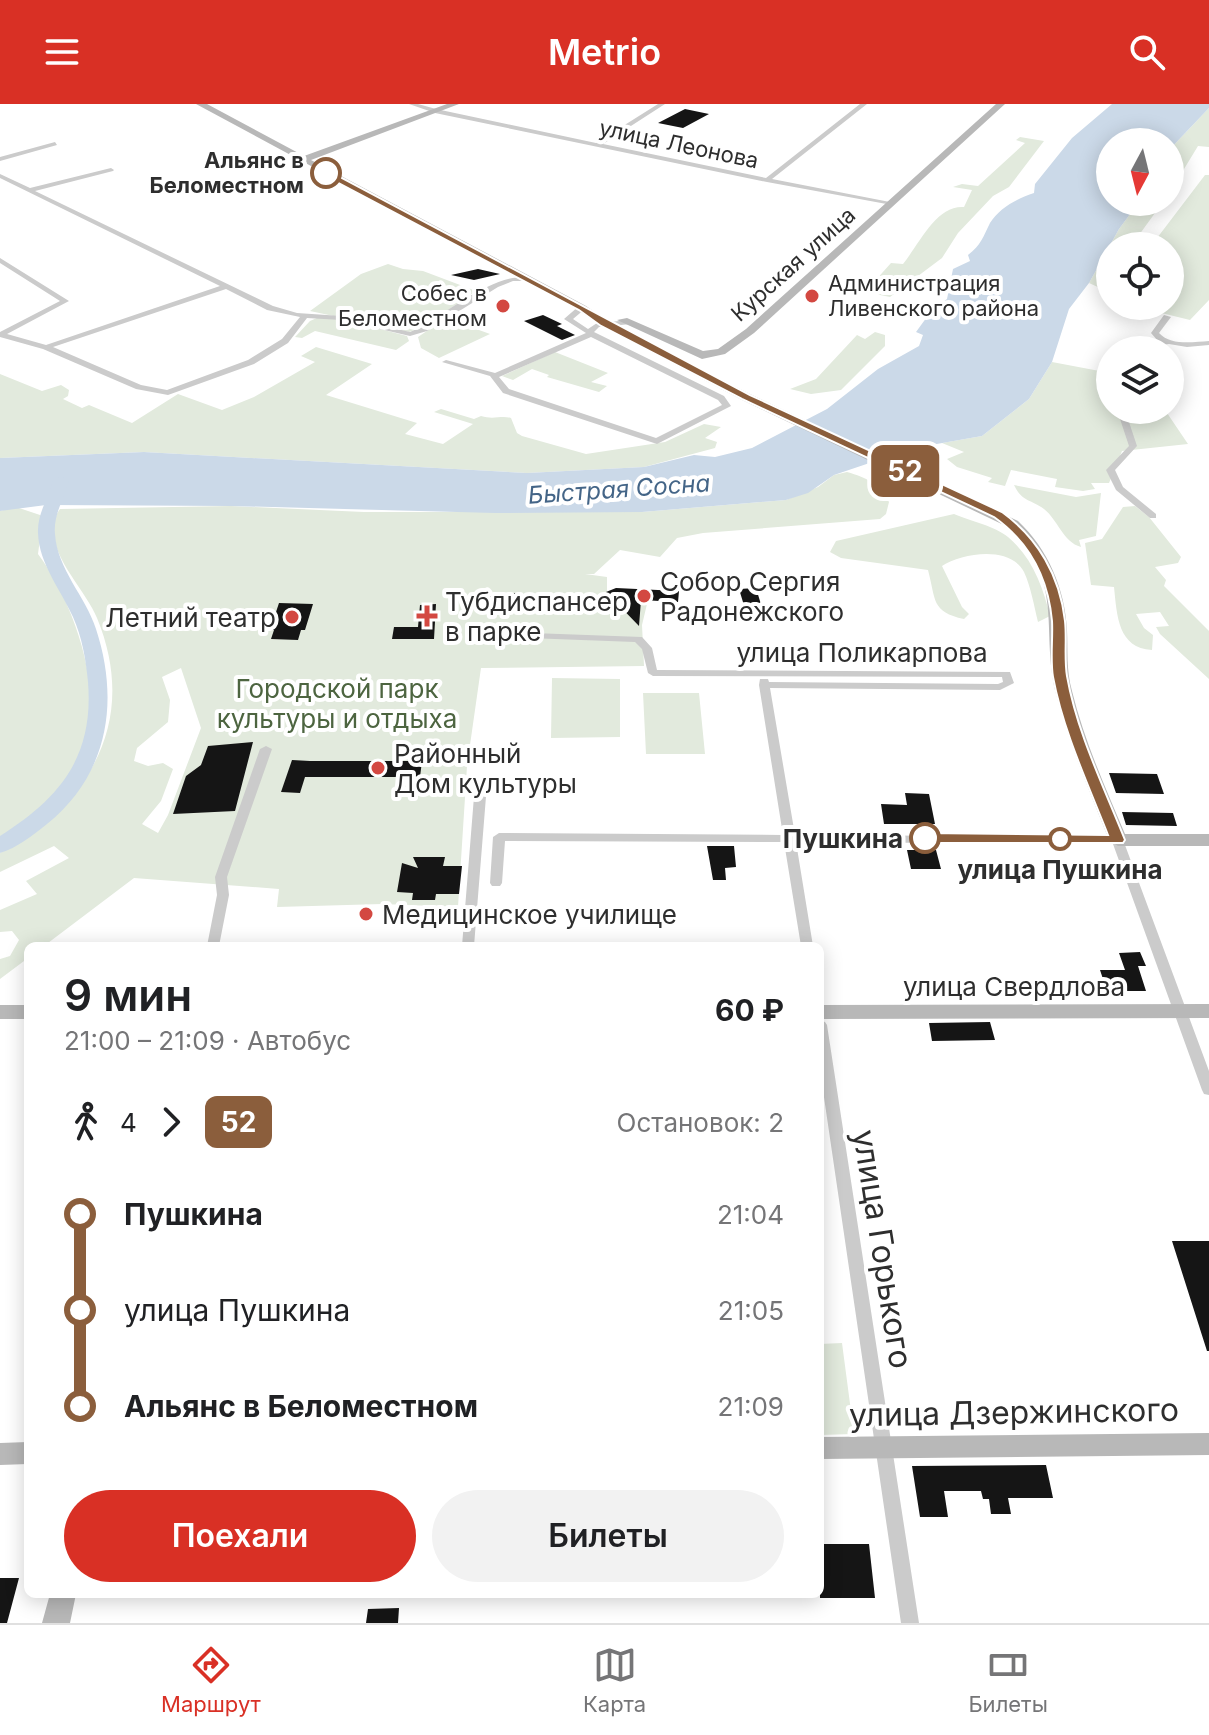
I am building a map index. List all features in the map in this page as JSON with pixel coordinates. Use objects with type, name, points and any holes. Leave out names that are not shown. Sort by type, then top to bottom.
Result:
[{"type":"street","points":[[200,104],[746,397],[1013,524],[1036,551],[1056,608],[1060,675],[1080,745],[1209,1090]]},
{"type":"street","name":"улица Леонова","points":[[412,104],[597,145],[892,203]]},
{"type":"street","points":[[302,160],[455,104]]},
{"type":"street","points":[[597,145],[662,104]]},
{"type":"street","points":[[767,180],[864,104]]},
{"type":"street","name":"Курская улица","points":[[582,308],[597,309],[698,354],[721,352],[750,331],[1001,104]]},
{"type":"street","points":[[0,159],[55,144]]},
{"type":"street","points":[[30,190],[111,170]]},
{"type":"street","points":[[0,176],[279,311],[335,317],[410,334],[424,329],[495,285],[511,279],[527,279]]},
{"type":"street","points":[[0,260],[65,301],[0,335]]},
{"type":"street","points":[[46,347],[228,286]]},
{"type":"street","points":[[446,362],[494,376],[506,391],[662,441],[727,403],[590,333],[568,318],[582,308]]},
{"type":"street","points":[[0,335],[46,347],[139,387],[168,393],[251,362],[285,341],[305,316]]},
{"type":"street","points":[[1159,336],[1155,333],[1165,320]]},
{"type":"street","points":[[494,376],[590,333],[595,325],[628,322]]},
{"type":"street","points":[[1184,342],[1209,343]]},
{"type":"street","points":[[1126,424],[1133,446],[1110,470],[1119,488],[1153,516]]},
{"type":"street","name":"улица Поликарпова","points":[[532,636],[638,639],[647,648],[653,673],[763,680],[1004,687],[1009,683],[1006,674],[763,680]]},
{"type":"street","points":[[763,680],[806,942]]},
{"type":"street","points":[[214,942],[223,895],[221,877],[266,749]]},
{"type":"street","points":[[468,942],[481,784]]},
{"type":"street","points":[[496,883],[499,837],[1209,840]]},
{"type":"street","name":"улица Свердлова","points":[[824,1012],[1209,1011]]},
{"type":"street","points":[[0,1012],[24,1012]]},
{"type":"street","name":"улица Горького","points":[[824,1052],[910,1623]]},
{"type":"street","name":"улица Дзержинского","points":[[824,1448],[1209,1444]]},
{"type":"street","points":[[0,1454],[24,1453]]},
{"type":"street","points":[[56,1623],[62,1598]]},
{"type":"green space","points":[[1209,108],[1209,147],[1198,146],[1184,169],[1184,134]]},
{"type":"green space","points":[[1020,137],[1044,141],[1009,187],[993,196],[958,233],[942,258],[890,297],[865,292],[891,263],[903,264],[922,236],[945,212],[964,207],[972,190],[953,187],[962,184],[978,186],[1025,143],[1016,140]]},
{"type":"green space","points":[[1205,175],[1209,175],[1209,300],[1190,320],[1184,319],[1184,232],[1162,232],[1174,216],[1184,216],[1184,203]]},
{"type":"green space","points":[[1129,216],[1153,216],[1141,232],[1117,232]]},
{"type":"green space","points":[[388,264],[423,271],[476,291],[423,327],[409,332],[310,311],[361,274]]},
{"type":"green space","points":[[1096,270],[1096,286],[1089,283]]},
{"type":"green space","points":[[319,317],[345,320],[407,336],[409,341],[396,350],[315,331],[302,338],[295,337],[310,321]]},
{"type":"green space","points":[[446,318],[490,334],[439,358],[421,348],[418,337]]},
{"type":"green space","points":[[875,332],[885,335],[885,346],[841,390],[811,394],[790,389],[816,379],[857,335],[865,339]]},
{"type":"green space","points":[[316,347],[372,364],[326,395],[417,423],[405,434],[443,444],[473,424],[434,412],[441,409],[474,419],[481,416],[511,418],[517,433],[522,436],[586,454],[665,442],[704,424],[721,427],[705,438],[717,442],[715,448],[644,467],[527,473],[144,452],[0,458],[0,374],[42,391],[61,385],[69,390],[68,396],[63,399],[82,408],[89,405],[132,423],[178,394],[222,410],[254,397],[315,362],[301,356]]},
{"type":"green space","points":[[555,352],[608,373],[591,382],[607,386],[599,392],[547,377],[549,375],[532,369],[513,380],[502,376]]},
{"type":"green space","points":[[1052,362],[1096,370],[1096,424],[1174,424],[1188,444],[1122,451],[1109,483],[1091,483],[1095,489],[1083,491],[1055,487],[1057,479],[1011,470],[1005,486],[988,482],[992,478],[957,467],[947,459],[964,452],[942,443],[982,436],[1029,399]]},
{"type":"green space","name":"Городской парк культуры и отдыха","points":[[847,472],[860,477],[881,490],[889,502],[886,514],[880,519],[703,533],[677,538],[660,557],[620,550],[594,574],[585,574],[607,577],[607,602],[647,604],[642,625],[644,666],[481,668],[467,766],[458,907],[382,904],[277,907],[279,889],[134,878],[49,942],[24,942],[24,961],[0,979],[0,959],[10,956],[19,940],[12,931],[0,932],[0,910],[37,894],[26,881],[69,858],[54,846],[0,872],[0,853],[32,833],[59,810],[82,784],[98,755],[109,724],[112,691],[109,655],[97,618],[58,550],[54,522],[60,509],[231,506],[364,512],[642,512],[786,500],[818,487],[834,475]],"holes":[[[181,668],[201,728],[168,815],[158,833],[142,824],[161,801],[173,769],[163,763],[148,766],[134,761],[137,748],[168,722],[170,700],[162,677]]]},
{"type":"green space","points":[[1014,485],[1076,497],[1101,493],[1096,536],[1079,540],[1081,547],[1075,544],[1049,514],[1023,497]]},
{"type":"green space","points":[[1135,506],[1149,517],[1181,557],[1178,563],[1155,567],[1166,580],[1164,586],[1209,631],[1209,679],[1160,634],[1156,627],[1169,626],[1160,612],[1136,614],[1144,628],[1153,635],[1152,650],[1141,648],[1132,643],[1121,629],[1114,587],[1091,585],[1085,543],[1102,539],[1123,507]]},
{"type":"green space","points":[[16,507],[43,516],[38,554],[52,575],[76,627],[90,686],[91,715],[88,742],[73,778],[44,809],[0,841],[0,511]]},
{"type":"green space","points":[[954,514],[996,530],[1016,545],[1035,573],[1050,616],[1038,622],[1024,572],[1008,558],[973,555],[942,566],[962,607],[969,614],[964,619],[940,608],[934,597],[928,570],[841,558],[830,552],[836,541]]},
{"type":"green space","points":[[552,678],[620,679],[620,737],[551,738]]},
{"type":"green space","points":[[643,693],[699,693],[705,754],[646,754]]},
{"type":"green space","points":[[842,1343],[854,1434],[824,1435],[824,1344]]},
{"type":"water","name":"Быстрая Сосна","points":[[1112,104],[1209,104],[1209,108],[1184,134],[1184,128],[1096,128],[1096,216],[1129,216],[1117,232],[1096,232],[1096,270],[1069,309],[1052,362],[1029,399],[982,436],[914,448],[834,475],[808,493],[786,500],[642,512],[495,513],[46,505],[0,511],[0,458],[144,452],[527,473],[644,467],[694,455],[715,457],[752,448],[827,409],[878,369],[919,346],[923,335],[916,332],[932,310],[947,299],[953,269],[970,261],[968,255],[979,244],[998,213],[1009,204],[1034,193],[1035,184],[1072,138]]},
{"type":"building","points":[[685,109],[709,114],[683,128],[658,123]]},
{"type":"building","points":[[478,269],[500,274],[474,280],[451,275]]},
{"type":"building","points":[[543,315],[562,324],[557,326],[575,335],[562,340],[524,321]]},
{"type":"building","name":"Собор Сергия Радонежского","points":[[616,588],[679,591],[678,602],[641,600],[639,626],[606,592]]},
{"type":"building","points":[[756,588],[763,611],[746,612],[739,589]]},
{"type":"building","points":[[485,593],[520,593],[518,612],[483,612]]},
{"type":"building","name":"Летний театр","points":[[279,603],[313,604],[305,630],[301,630],[298,640],[271,639],[274,630],[270,630]]},
{"type":"building","name":"Тубдиспансер в парке","points":[[436,604],[434,639],[392,639],[394,627],[418,627],[420,605]]},
{"type":"building","points":[[253,742],[235,811],[173,814],[186,776],[201,765],[208,746]]},
{"type":"building","points":[[292,760],[422,761],[420,777],[305,777],[300,793],[281,792]]},
{"type":"building","points":[[1109,773],[1157,774],[1164,794],[1116,793]]},
{"type":"building","points":[[905,793],[929,794],[935,824],[884,824],[881,804],[907,805]]},
{"type":"building","points":[[1122,812],[1173,813],[1177,826],[1126,825]]},
{"type":"building","points":[[707,846],[734,846],[736,867],[725,868],[726,880],[713,880]]},
{"type":"building","points":[[907,850],[936,850],[941,869],[911,869]]},
{"type":"building","points":[[413,857],[445,857],[443,866],[462,866],[459,894],[436,894],[435,900],[412,900],[413,893],[397,892],[402,863],[418,868]]},
{"type":"building","points":[[1140,952],[1146,966],[1138,966],[1146,991],[1107,991],[1100,970],[1125,970],[1119,953]]},
{"type":"building","points":[[990,1022],[995,1040],[932,1041],[929,1023]]},
{"type":"building","points":[[1172,1241],[1209,1241],[1209,1351],[1207,1351]]},
{"type":"building","points":[[1046,1465],[1053,1498],[1008,1498],[1011,1514],[991,1514],[989,1499],[983,1499],[981,1491],[944,1491],[948,1517],[920,1517],[912,1466]]},
{"type":"building","points":[[824,1544],[869,1544],[875,1598],[824,1598]]},
{"type":"building","points":[[0,1578],[19,1578],[7,1623],[0,1623]]},
{"type":"building","points":[[399,1608],[398,1623],[366,1623],[368,1609]]},
{"type":"waterway","points":[[0,846],[25,830],[66,794],[91,752],[97,727],[99,700],[89,635],[47,544],[47,520],[61,481]]},
{"type":"bus line","name":"52","points":[[326,173],[746,397],[998,515],[1021,531],[1036,551],[1052,589],[1058,619],[1060,675],[1080,745],[1118,840],[925,838]]},
{"type":"place","name":"Альянс в Беломестном","points":[[326,173]]},
{"type":"place","name":"Администрация Ливенского района","points":[[812,296]]},
{"type":"place","name":"Собес в Беломестном","points":[[503,306]]},
{"type":"place","name":"Собор Сергия Радонежского","points":[[644,596]]},
{"type":"place","name":"Тубдиспансер в парке","points":[[427,616]]},
{"type":"place","name":"Летний театр","points":[[292,617]]},
{"type":"place","name":"Районный Дом культуры","points":[[378,768]]},
{"type":"place","name":"Пушкина","points":[[925,838]]},
{"type":"place","name":"улица Пушкина","points":[[1060,839]]},
{"type":"place","name":"Медицинское училище","points":[[366,914]]}]
